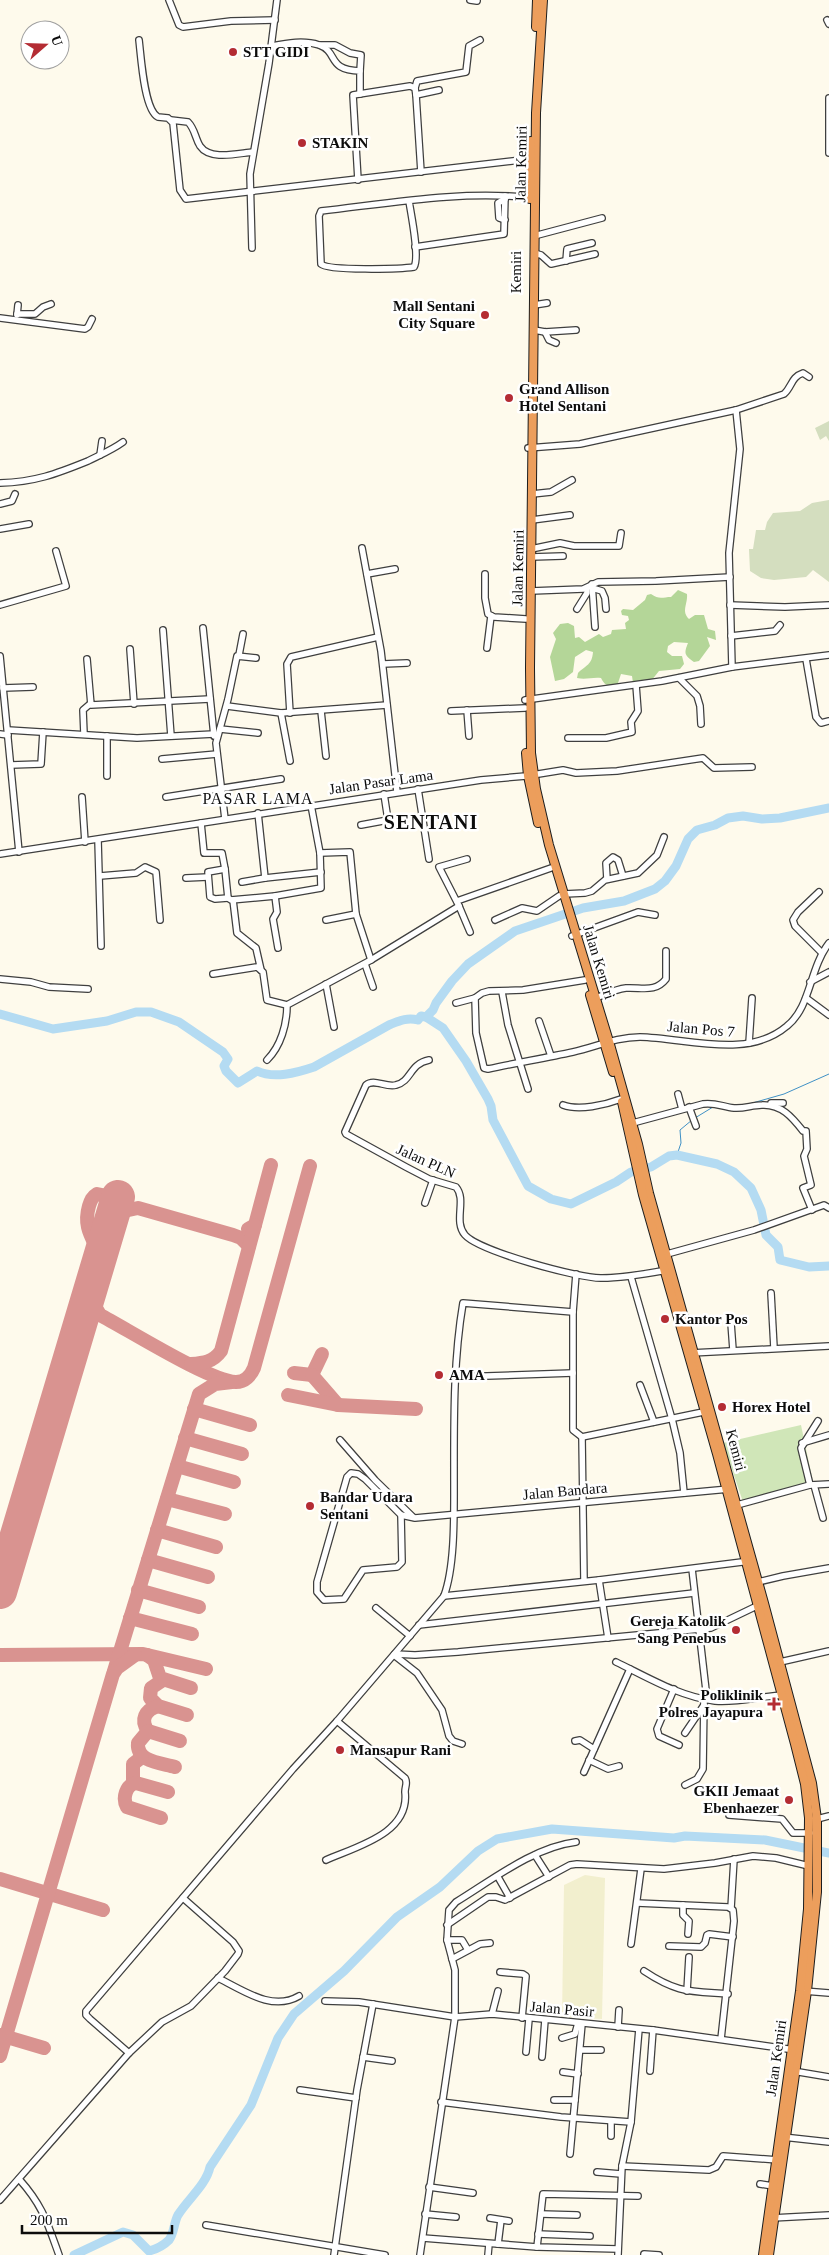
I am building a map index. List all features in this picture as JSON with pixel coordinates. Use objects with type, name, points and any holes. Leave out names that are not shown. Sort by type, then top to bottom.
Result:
[{"type":"highway","name":"Kemiri","points":[[530,545],[532,198],[530,160],[532,74],[537,0]]},
{"type":"highway","name":"Jalan Kemiri","points":[[543,0],[532,198],[534,236],[534,330],[530,448],[532,520],[526,619],[527,703],[531,775],[535,812],[551,868],[572,927],[585,980],[607,1042],[635,1146]]},
{"type":"highway","name":"Jalan Kemiri","points":[[527,703],[531,591],[530,545]]},
{"type":"highway","name":"Jalan Kemiri","points":[[531,775],[562,897]]},
{"type":"highway","name":"Jalan Kemiri","points":[[574,935],[596,998],[621,1099],[630,1124]]},
{"type":"highway","name":"Kemiri","points":[[635,1146],[646,1194],[669,1270],[809,1783]]},
{"type":"highway","name":"Kemiri","points":[[646,1194],[667,1254],[669,1270]]},
{"type":"highway","name":"Kemiri","points":[[729,1489],[737,1505],[749,1561],[758,1582],[761,1605]]},
{"type":"highway","name":"Kemiri","points":[[766,1625],[780,1662],[785,1695]]},
{"type":"highway","points":[[809,1783],[817,1819],[813,1835]]},
{"type":"highway","points":[[809,1783],[813,1835],[812,1865]]},
{"type":"highway","name":"Jalan Kemiri","points":[[763,2255],[780,2160],[794,2050],[812,1936],[812,1865]]},
{"type":"highway","name":"Jalan Kemiri","points":[[803,1991],[812,1865]]},
{"type":"highway","name":"Jalan Kemiri","points":[[770,2255],[772,2186],[780,2160]]},
{"type":"street","points":[[169,0],[178,22],[188,28],[276,14]]},
{"type":"street","points":[[252,248],[250,192],[253,152],[272,46],[277,0]]},
{"type":"street","points":[[139,40],[146,92],[152,112],[158,118],[188,122],[200,146],[210,153],[253,152]]},
{"type":"street","points":[[421,172],[415,91],[417,81],[466,72],[469,46],[480,40]]},
{"type":"street","points":[[272,46],[293,42],[335,46],[350,53],[361,55],[360,94]]},
{"type":"street","points":[[320,45],[338,66],[343,69],[360,72]]},
{"type":"street","points":[[358,180],[353,95],[410,86],[415,91],[439,90]]},
{"type":"street","points":[[829,98],[829,153]]},
{"type":"street","points":[[171,120],[174,128],[179,184],[184,198],[530,160]]},
{"type":"street","points":[[409,201],[416,263],[412,267],[323,266],[320,261],[319,216],[321,211],[444,196],[532,198]]},
{"type":"street","points":[[415,247],[500,236],[506,231],[505,197]]},
{"type":"street","points":[[534,236],[602,218]]},
{"type":"street","points":[[566,261],[567,249],[592,243]]},
{"type":"street","points":[[534,253],[542,255],[550,264],[595,254]]},
{"type":"street","points":[[534,305],[546,303]]},
{"type":"street","points":[[17,317],[18,304]]},
{"type":"street","points":[[0,318],[34,315],[42,307],[51,304]]},
{"type":"street","points":[[17,317],[85,329],[92,318]]},
{"type":"street","points":[[534,330],[545,332],[576,330]]},
{"type":"street","points":[[545,332],[549,340],[556,343]]},
{"type":"street","points":[[530,448],[580,444],[736,410],[784,394],[797,375],[803,373],[809,377]]},
{"type":"street","points":[[732,667],[730,530],[740,449],[736,410]]},
{"type":"street","points":[[100,455],[102,441]]},
{"type":"street","points":[[0,482],[47,478],[100,455],[123,442]]},
{"type":"street","points":[[532,494],[551,492],[572,480]]},
{"type":"street","points":[[0,504],[12,501],[15,494]]},
{"type":"street","points":[[532,520],[570,515]]},
{"type":"street","points":[[0,529],[30,524]]},
{"type":"street","points":[[530,545],[560,543],[574,546],[619,546],[621,532]]},
{"type":"street","points":[[362,548],[383,664],[397,792]]},
{"type":"street","points":[[0,605],[65,586],[66,581],[56,551]]},
{"type":"street","points":[[531,558],[563,556]]},
{"type":"street","points":[[367,574],[395,570]]},
{"type":"street","points":[[486,574],[486,609],[491,616],[487,648]]},
{"type":"street","points":[[578,609],[591,587],[598,582],[730,577]]},
{"type":"street","points":[[591,587],[594,627]]},
{"type":"street","points":[[531,591],[591,587],[602,591],[606,598],[606,609]]},
{"type":"street","points":[[730,605],[829,605]]},
{"type":"street","points":[[491,616],[526,619]]},
{"type":"street","points":[[731,636],[775,631],[780,625]]},
{"type":"street","points":[[203,628],[225,819]]},
{"type":"street","points":[[163,630],[171,736]]},
{"type":"street","points":[[216,743],[227,706],[243,634]]},
{"type":"street","points":[[290,713],[287,664],[290,656],[378,637]]},
{"type":"street","points":[[130,649],[134,704]]},
{"type":"street","points":[[239,655],[256,658]]},
{"type":"street","points":[[451,711],[527,703],[679,678],[732,667],[829,655]]},
{"type":"street","points":[[0,656],[19,852]]},
{"type":"street","points":[[87,659],[90,704]]},
{"type":"street","points":[[806,659],[816,717],[821,723],[829,721]]},
{"type":"street","points":[[383,664],[407,663]]},
{"type":"street","points":[[679,678],[697,696],[700,706],[701,724]]},
{"type":"street","points":[[568,738],[606,738],[632,732],[631,722],[638,711],[636,685]]},
{"type":"street","points":[[3,688],[33,687]]},
{"type":"street","points":[[84,734],[83,710],[90,704],[210,700]]},
{"type":"street","points":[[227,706],[282,714],[387,705]]},
{"type":"street","points":[[467,710],[469,736]]},
{"type":"street","points":[[321,712],[326,756]]},
{"type":"street","points":[[282,714],[290,761]]},
{"type":"street","points":[[220,729],[258,733]]},
{"type":"street","points":[[0,734],[43,732],[107,736],[171,736],[214,734]]},
{"type":"street","points":[[11,765],[40,764],[43,732]]},
{"type":"street","points":[[107,736],[107,776]]},
{"type":"street","points":[[162,759],[217,754]]},
{"type":"street","name":"Jalan Pasar Lama","points":[[0,854],[397,792],[562,770],[576,773],[617,771],[703,758],[714,768],[752,768]]},
{"type":"street","points":[[166,797],[281,779]]},
{"type":"street","points":[[418,789],[429,859]]},
{"type":"street","points":[[361,824],[388,820],[384,794]]},
{"type":"street","points":[[82,797],[85,842]]},
{"type":"street","points":[[225,869],[209,872],[210,898],[231,899],[275,896],[321,888],[320,853],[311,805]]},
{"type":"street","points":[[258,813],[265,878]]},
{"type":"street","points":[[201,823],[204,853],[222,853],[237,933],[256,948],[267,1000],[287,1005],[365,964],[458,903],[551,868]]},
{"type":"street","points":[[495,920],[522,908],[537,911],[562,897],[592,891],[607,879],[638,872],[653,860],[660,851],[664,837]]},
{"type":"street","points":[[98,840],[101,946]]},
{"type":"street","points":[[320,853],[350,852],[356,914],[371,960]]},
{"type":"street","points":[[607,879],[606,863],[612,857],[618,860],[622,876]]},
{"type":"street","points":[[467,859],[439,867],[458,903],[470,932]]},
{"type":"street","points":[[100,876],[136,873],[144,867],[156,872],[160,920]]},
{"type":"street","points":[[242,882],[321,872]]},
{"type":"street","points":[[186,878],[208,877]]},
{"type":"street","points":[[819,892],[798,912],[793,920],[795,926],[822,953]]},
{"type":"street","points":[[275,896],[277,912],[273,919],[278,948]]},
{"type":"street","points":[[574,935],[638,912],[655,915]]},
{"type":"street","points":[[326,920],[356,914]]},
{"type":"street","name":"Jalan Pos 7","points":[[475,998],[476,1033],[484,1068],[488,1069],[607,1042],[641,1037],[749,1044],[772,1036],[788,1026],[801,1010],[822,953],[829,943]]},
{"type":"street","points":[[596,998],[626,988],[658,987],[666,979],[666,950]]},
{"type":"street","points":[[365,964],[373,987]]},
{"type":"street","points":[[213,974],[254,966],[261,970]]},
{"type":"street","points":[[810,982],[829,972]]},
{"type":"street","points":[[0,979],[31,982],[49,987],[88,989]]},
{"type":"street","points":[[456,1003],[475,998],[482,993],[502,992],[585,980]]},
{"type":"street","points":[[326,984],[334,1027]]},
{"type":"street","points":[[502,992],[508,1025],[528,1089]]},
{"type":"street","points":[[749,1044],[752,998]]},
{"type":"street","points":[[806,998],[829,1015]]},
{"type":"street","points":[[267,1060],[283,1032],[287,1018],[287,1005]]},
{"type":"street","points":[[539,1021],[551,1056]]},
{"type":"street","name":"Jalan PLN","points":[[429,1060],[416,1064],[402,1083],[388,1086],[374,1082],[366,1085],[345,1132],[348,1136],[406,1168],[434,1180],[452,1185],[459,1190],[460,1226],[469,1238],[518,1259],[576,1274],[603,1278],[631,1277],[669,1270]]},
{"type":"street","points":[[678,1094],[694,1122]]},
{"type":"street","points":[[563,1105],[575,1108],[600,1106],[621,1099]]},
{"type":"street","points":[[630,1124],[685,1108],[714,1103],[745,1108],[783,1103]]},
{"type":"street","points":[[764,1105],[782,1110],[803,1131],[806,1131],[807,1149],[804,1156],[811,1185],[803,1188],[812,1210]]},
{"type":"street","points":[[425,1203],[434,1180]]},
{"type":"street","points":[[667,1254],[754,1230],[824,1205],[829,1208]]},
{"type":"street","points":[[576,1274],[573,1312],[572,1429],[582,1437]]},
{"type":"street","points":[[631,1277],[672,1419],[680,1453],[684,1493]]},
{"type":"street","points":[[771,1293],[774,1348]]},
{"type":"street","points":[[130,2053],[90,2019],[86,2015],[86,2011],[293,1768],[337,1722],[444,1596],[449,1584],[454,1515],[456,1377],[463,1303],[573,1312]]},
{"type":"street","points":[[731,1323],[733,1350]]},
{"type":"street","points":[[691,1353],[829,1346]]},
{"type":"street","points":[[456,1377],[573,1373]]},
{"type":"street","points":[[640,1386],[654,1422]]},
{"type":"street","points":[[582,1437],[708,1411]]},
{"type":"street","points":[[818,1421],[802,1443],[801,1448],[822,1518]]},
{"type":"street","points":[[802,1443],[829,1435]]},
{"type":"street","points":[[582,1437],[584,1581]]},
{"type":"street","points":[[340,1440],[375,1480],[415,1518]]},
{"type":"street","points":[[358,1474],[401,1515],[401,1564],[396,1567],[362,1570],[344,1599],[330,1601],[320,1598],[317,1592],[317,1582],[347,1476],[358,1474]]},
{"type":"street","points":[[737,1505],[812,1485],[829,1484]]},
{"type":"street","name":"Jalan Bandara","points":[[401,1515],[415,1518],[454,1515],[729,1489]]},
{"type":"street","points":[[444,1596],[599,1580],[749,1561]]},
{"type":"street","points":[[685,1785],[697,1780],[703,1769],[705,1701],[692,1568]]},
{"type":"street","points":[[758,1582],[829,1568]]},
{"type":"street","points":[[599,1580],[608,1638]]},
{"type":"street","points":[[419,1626],[694,1594]]},
{"type":"street","points":[[395,1655],[424,1655],[699,1630],[716,1627],[761,1605]]},
{"type":"street","points":[[376,1608],[410,1636]]},
{"type":"street","points":[[780,1662],[829,1651]]},
{"type":"street","points":[[395,1655],[416,1673],[442,1710],[449,1736],[453,1741],[462,1744]]},
{"type":"street","points":[[616,1662],[705,1701],[785,1695]]},
{"type":"street","points":[[584,1772],[630,1669]]},
{"type":"street","points":[[674,1689],[657,1729],[659,1736],[678,1745]]},
{"type":"street","points":[[685,1734],[705,1701]]},
{"type":"street","points":[[326,1860],[372,1842],[385,1833],[396,1821],[406,1799],[407,1782],[405,1778],[337,1722]]},
{"type":"street","points":[[576,1741],[580,1740],[594,1749]]},
{"type":"street","points":[[589,1760],[608,1769],[619,1766]]},
{"type":"street","points":[[729,1815],[782,1819],[793,1834],[813,1835]]},
{"type":"street","points":[[817,1819],[829,1816]]},
{"type":"street","points":[[420,2255],[454,2017],[455,1970],[447,1940],[450,1906],[535,1855],[556,1846],[576,1842]]},
{"type":"street","points":[[535,1855],[549,1877]]},
{"type":"street","points":[[447,1925],[488,1897],[505,1900],[577,1864],[640,1869],[679,1868],[753,1856],[766,1856],[812,1865]]},
{"type":"street","points":[[721,2039],[728,1994],[733,1937],[734,1915],[731,1908],[734,1859]]},
{"type":"street","points":[[631,1944],[640,1869]]},
{"type":"street","points":[[498,1877],[510,1898]]},
{"type":"street","points":[[0,2200],[130,2053],[162,2022],[191,2006],[229,1966],[239,1951],[233,1942],[183,1898]]},
{"type":"street","points":[[637,1903],[731,1908]]},
{"type":"street","points":[[682,1905],[682,1915],[689,1921],[688,1934]]},
{"type":"street","points":[[669,1946],[700,1947],[705,1943],[707,1935],[733,1937]]},
{"type":"street","points":[[447,1940],[462,1940],[468,1950]]},
{"type":"street","points":[[452,1959],[480,1944],[490,1943]]},
{"type":"street","points":[[687,1991],[689,1957]]},
{"type":"street","points":[[644,1971],[670,1987],[687,1991],[728,1994]]},
{"type":"street","points":[[500,1972],[523,1974],[526,1976],[522,2018]]},
{"type":"street","points":[[218,1978],[268,2001],[286,2002],[299,1996]]},
{"type":"street","points":[[492,2014],[498,1991]]},
{"type":"street","points":[[803,1991],[829,1993]]},
{"type":"street","name":"Jalan Pasir","points":[[325,2001],[373,2004],[454,2017],[492,2014],[653,2030],[794,2050]]},
{"type":"street","points":[[334,2255],[356,2098],[373,2004]]},
{"type":"street","points":[[618,2027],[619,2010]]},
{"type":"street","points":[[526,2052],[529,2019]]},
{"type":"street","points":[[542,2057],[545,2020]]},
{"type":"street","points":[[562,2038],[575,2034],[580,2023]]},
{"type":"street","points":[[570,2154],[580,2050],[580,2023]]},
{"type":"street","points":[[423,2238],[618,2252],[621,2174],[631,2122],[640,2029]]},
{"type":"street","points":[[650,2071],[653,2030]]},
{"type":"street","points":[[580,2050],[601,2050]]},
{"type":"street","points":[[363,2057],[392,2061]]},
{"type":"street","points":[[791,2071],[829,2077]]},
{"type":"street","points":[[563,2072],[578,2074]]},
{"type":"street","points":[[300,2090],[356,2098]]},
{"type":"street","points":[[554,2100],[575,2100]]},
{"type":"street","points":[[441,2102],[574,2118],[631,2122]]},
{"type":"street","points":[[611,2136],[612,2121]]},
{"type":"street","points":[[782,2137],[829,2142]]},
{"type":"street","points":[[622,2166],[710,2170],[716,2167],[723,2156],[780,2160]]},
{"type":"street","points":[[597,2172],[621,2174]]},
{"type":"street","points":[[18,2179],[34,2197],[44,2213],[60,2255]]},
{"type":"street","points":[[760,2184],[772,2186]]},
{"type":"street","points":[[429,2187],[473,2192]]},
{"type":"street","points":[[537,2247],[541,2200],[545,2194],[638,2196]]},
{"type":"street","points":[[425,2214],[456,2217]]},
{"type":"street","points":[[540,2214],[577,2215]]},
{"type":"street","points":[[771,2218],[829,2215]]},
{"type":"street","points":[[490,2218],[509,2221]]},
{"type":"street","points":[[498,2244],[501,2220]]},
{"type":"street","points":[[206,2226],[385,2255]]},
{"type":"street","points":[[538,2234],[590,2236]]},
{"type":"street","points":[[488,2255],[489,2244]]},
{"type":"street","points":[[644,2254],[659,2255]]},
{"type":"shaded area","points":[[585,1875],[605,1878],[602,2019],[562,2017],[564,1885]]},
{"type":"green space","points":[[829,421],[829,441],[826,436],[820,440],[815,428]]},
{"type":"green space","points":[[829,500],[829,582],[813,570],[806,577],[774,580],[761,578],[750,571],[749,549],[753,549],[756,530],[765,530],[767,522],[773,513],[800,511],[812,503]]},
{"type":"green space","points":[[678,590],[687,594],[685,613],[689,619],[695,615],[704,615],[708,629],[715,631],[716,640],[707,637],[710,646],[699,661],[694,662],[687,656],[688,643],[674,642],[668,646],[667,652],[672,656],[682,656],[684,664],[680,669],[659,671],[651,681],[633,683],[632,676],[621,674],[617,686],[612,686],[604,683],[601,678],[577,678],[578,673],[591,660],[593,652],[586,650],[575,657],[573,672],[564,679],[555,681],[550,657],[556,639],[553,633],[560,624],[568,623],[574,626],[575,638],[579,637],[585,642],[599,634],[603,637],[611,634],[612,630],[626,629],[625,623],[629,620],[628,616],[622,615],[621,611],[623,609],[633,610],[645,600],[647,595],[651,594],[659,598],[671,597]]},
{"type":"green space","points":[[801,1425],[813,1482],[743,1502],[723,1443]]},
{"type":"waterway","points":[[426,1017],[433,1010],[452,981],[468,964],[515,931],[583,908],[624,901],[655,889],[665,881],[676,866],[688,839],[697,830],[715,825],[728,818],[743,816],[762,819],[780,818],[829,808]]},
{"type":"waterway","points":[[0,1014],[53,1029],[107,1021],[136,1012],[151,1012],[179,1022],[223,1052],[228,1059],[224,1066],[226,1071],[238,1083],[257,1071],[278,1075],[314,1067],[389,1025],[407,1019],[418,1020],[421,1016],[426,1017],[443,1028],[466,1061],[488,1099],[493,1120],[528,1186],[551,1199],[571,1204],[616,1182],[631,1172],[651,1167],[669,1156],[677,1155],[717,1164],[734,1172],[751,1188],[761,1210],[766,1235],[778,1247],[780,1260],[809,1267],[829,1266]]},
{"type":"waterway","points":[[721,1103],[742,1106],[784,1094],[829,1074]]},
{"type":"waterway","points":[[695,1118],[713,1107]]},
{"type":"waterway","points":[[677,1155],[681,1143],[680,1130],[692,1120]]},
{"type":"waterway","points":[[74,2255],[123,2232],[133,2235],[149,2251],[160,2247],[169,2240],[178,2215],[205,2180],[210,2167],[251,2105],[278,2038],[294,2014],[344,1971],[397,1917],[440,1887],[478,1851],[497,1839],[552,1829],[674,1838],[685,1836],[765,1840],[829,1853]]},
{"type":"taxiway","points":[[248,1229],[255,1225],[271,1165]]},
{"type":"taxiway","points":[[91,1287],[92,1301],[100,1315],[208,1374],[236,1382],[245,1379],[254,1368],[310,1166]]},
{"type":"taxiway","points":[[100,1255],[88,1226],[87,1213],[89,1206],[97,1194],[117,1198]]},
{"type":"taxiway","points":[[110,1224],[124,1211],[138,1208],[233,1235],[241,1238],[249,1246]]},
{"type":"taxiway","points":[[191,1364],[215,1358],[221,1351],[255,1225]]},
{"type":"taxiway","points":[[80,1322],[90,1315],[100,1315]]},
{"type":"taxiway","points":[[294,1373],[312,1375],[322,1354]]},
{"type":"taxiway","points":[[312,1375],[338,1405]]},
{"type":"taxiway","points":[[114,1671],[199,1394],[215,1384],[232,1382]]},
{"type":"taxiway","points":[[288,1395],[338,1405],[416,1409]]},
{"type":"taxiway","points":[[194,1409],[250,1425]]},
{"type":"taxiway","points":[[185,1438],[242,1454]]},
{"type":"taxiway","points":[[177,1466],[234,1482]]},
{"type":"taxiway","points":[[167,1499],[225,1514]]},
{"type":"taxiway","points":[[157,1530],[216,1547]]},
{"type":"taxiway","points":[[148,1560],[208,1577]]},
{"type":"taxiway","points":[[138,1590],[199,1607]]},
{"type":"taxiway","points":[[130,1618],[192,1634]]},
{"type":"taxiway","points":[[0,1655],[143,1654],[206,1669]]},
{"type":"taxiway","points":[[0,2056],[113,1674],[117,1668],[135,1655]]},
{"type":"taxiway","points":[[147,1655],[154,1660],[160,1678],[191,1688]]},
{"type":"taxiway","points":[[163,1680],[151,1688],[150,1698],[158,1706],[187,1715]]},
{"type":"taxiway","points":[[158,1706],[150,1710],[145,1716],[144,1723],[148,1731],[180,1741]]},
{"type":"taxiway","points":[[148,1731],[138,1743],[138,1749],[141,1754],[151,1761],[175,1767]]},
{"type":"taxiway","points":[[142,1757],[133,1764],[133,1780],[136,1783],[168,1792]]},
{"type":"taxiway","points":[[136,1783],[127,1789],[125,1796],[127,1807],[161,1818]]},
{"type":"taxiway","points":[[0,1879],[103,1910]]},
{"type":"taxiway","points":[[0,2035],[44,2048]]},
{"type":"runway","points":[[0,1592],[118,1197]]},
{"type":"place","name":"STT GIDI","points":[[233,52]]},
{"type":"place","name":"STAKIN","points":[[302,143]]},
{"type":"place","name":"Mall Sentani City Square","points":[[485,315]]},
{"type":"place","name":"Grand Allison Hotel Sentani","points":[[509,398]]},
{"type":"place","name":"Kantor Pos","points":[[665,1319]]},
{"type":"place","name":"AMA","points":[[439,1375]]},
{"type":"place","name":"Horex Hotel","points":[[722,1407]]},
{"type":"place","name":"Bandar Udara Sentani","points":[[310,1506]]},
{"type":"place","name":"Gereja Katolik Sang Penebus","points":[[736,1630]]},
{"type":"place","name":"Poliklinik Polres Jayapura","points":[[774,1704]]},
{"type":"place","name":"Mansapur Rani","points":[[340,1750]]},
{"type":"place","name":"GKII Jemaat Ebenhaezer","points":[[789,1800]]},
{"type":"district","name":"PASAR LAMA","points":[[258,798]]},
{"type":"district","name":"SENTANI","points":[[431,822]]}]
